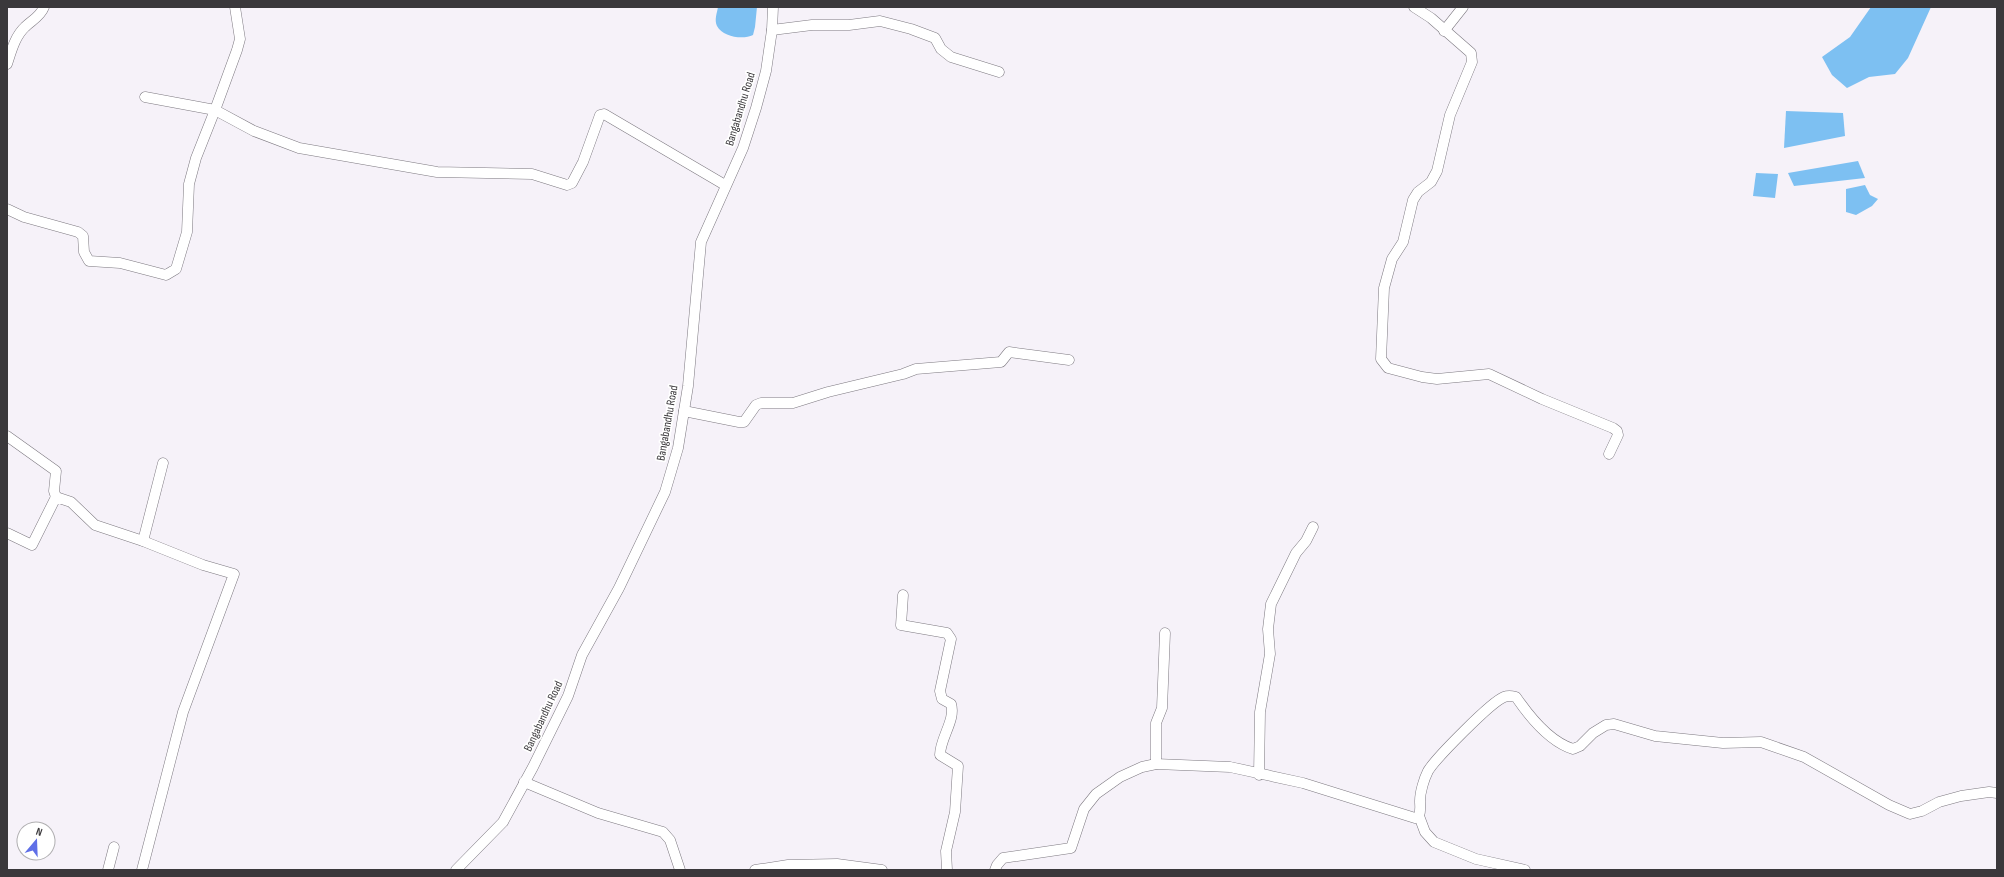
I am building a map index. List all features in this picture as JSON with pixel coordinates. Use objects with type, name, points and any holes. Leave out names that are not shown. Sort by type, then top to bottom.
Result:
[{"type":"street","points":[[7,64],[14,45],[24,28],[41,14],[44,7]]},
{"type":"street","points":[[7,209],[24,217],[78,232],[83,236],[84,252],[89,262],[120,263],[166,275],[176,269],[186,232],[189,184],[196,158],[240,39],[236,7]]},
{"type":"street","name":"Bangabandhu Road","points":[[456,870],[503,822],[568,696],[582,655],[619,588],[665,492],[678,448],[684,411],[701,242],[725,185],[743,148],[756,108],[766,71],[772,30],[773,7]]},
{"type":"street","points":[[1414,7],[1431,18],[1471,53],[1472,62],[1450,115],[1437,171],[1431,182],[1418,192],[1413,200],[1403,242],[1392,259],[1384,288],[1381,359],[1388,368],[1422,378],[1437,379],[1489,374],[1502,378],[1542,399],[1614,428],[1618,435],[1608,454]]},
{"type":"street","points":[[1444,30],[1463,7]]},
{"type":"street","points":[[772,30],[812,25],[880,21],[911,29],[935,38],[941,49],[952,57],[999,72]]},
{"type":"street","points":[[145,96],[215,110],[254,131],[298,148],[437,172],[532,174],[567,184],[572,183],[583,162],[600,115],[604,114],[725,185]]},
{"type":"street","points":[[684,411],[744,422],[756,405],[761,403],[793,403],[828,392],[903,374],[916,369],[1001,362],[1009,352],[1069,360]]},
{"type":"street","points":[[7,436],[56,471],[54,491],[56,497],[32,545],[7,533]]},
{"type":"street","points":[[142,540],[163,463]]},
{"type":"street","points":[[56,497],[71,502],[95,525],[127,537],[142,540],[203,565],[234,574],[183,712],[142,870]]},
{"type":"street","points":[[1259,775],[1260,712],[1270,654],[1268,629],[1271,604],[1296,553],[1306,541],[1313,527]]},
{"type":"street","points":[[904,595],[901,625],[947,633],[951,639],[940,691],[942,699],[950,704],[952,710],[941,744],[940,755],[958,766],[956,812],[946,851],[947,870]]},
{"type":"street","points":[[1156,764],[1156,723],[1162,708],[1165,633]]},
{"type":"street","points":[[1525,870],[1476,859],[1434,842],[1425,832],[1419,816],[1420,799],[1428,772],[1440,754],[1503,697],[1510,695],[1516,697],[1546,732],[1567,747],[1573,749],[1580,746],[1600,729],[1614,724],[1655,736],[1723,743],[1761,742],[1804,756],[1889,805],[1910,814],[1922,811],[1939,802],[1961,796],[1989,792],[1997,793]]},
{"type":"street","points":[[996,870],[997,865],[1003,858],[1071,848],[1084,809],[1096,794],[1120,777],[1142,767],[1156,764],[1230,767],[1259,775],[1303,783],[1397,814],[1415,818],[1419,816]]},
{"type":"street","points":[[524,782],[598,813],[663,832],[670,840],[680,870]]},
{"type":"street","points":[[108,870],[114,847]]},
{"type":"street","points":[[755,870],[788,865],[837,864],[882,870]]},
{"type":"water","points":[[718,7],[757,7],[753,35],[739,37],[728,35],[720,30],[716,21]]},
{"type":"water","points":[[1871,7],[1931,7],[1908,58],[1895,74],[1869,77],[1847,88],[1832,75],[1822,57],[1850,37]]},
{"type":"water","points":[[1786,111],[1843,113],[1845,136],[1784,148]]},
{"type":"water","points":[[1858,161],[1865,178],[1794,186],[1788,173]]},
{"type":"water","points":[[1756,173],[1778,174],[1775,198],[1753,196]]},
{"type":"water","points":[[1865,185],[1870,195],[1878,199],[1872,206],[1856,215],[1846,212],[1846,189]]}]
